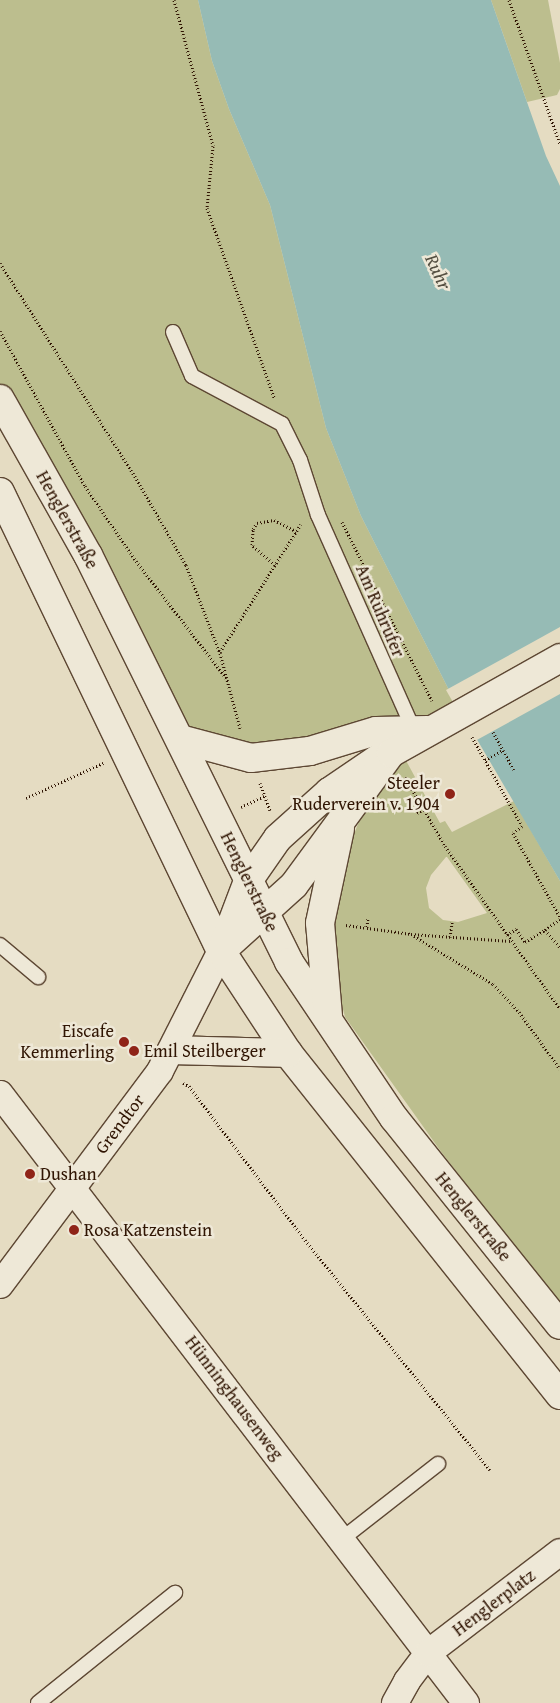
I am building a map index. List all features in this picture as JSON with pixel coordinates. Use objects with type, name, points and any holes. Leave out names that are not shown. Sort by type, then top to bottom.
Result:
[{"type":"main road","name":"Henglerstraße","points":[[0,399],[88,555],[289,962],[394,1118],[560,1325]]},
{"type":"main road","points":[[0,492],[124,754],[222,952],[288,1053],[560,1395]]},
{"type":"main road","points":[[222,952],[294,884],[392,753],[433,726],[560,658]]},
{"type":"main road","points":[[180,739],[252,758],[310,751],[376,730],[433,726]]},
{"type":"main road","points":[[222,952],[248,882],[278,838],[350,775],[380,754],[392,753]]},
{"type":"main road","points":[[329,1022],[320,923],[341,823]]},
{"type":"main road","points":[[194,897],[237,909],[264,913]]},
{"type":"main road","points":[[166,1060],[288,1053]]},
{"type":"street","name":"Grendtor","points":[[0,1285],[72,1190],[166,1060],[222,952]]},
{"type":"street","name":"Hünninghausenweg","points":[[0,1094],[466,1703]]},
{"type":"street","name":"Henglerplatz","points":[[395,1703],[407,1681],[428,1653],[560,1552]]},
{"type":"lane","points":[[174,332],[192,376],[282,424]]},
{"type":"lane","name":"Am Ruhrufer","points":[[282,424],[300,460],[316,509],[433,726]]},
{"type":"lane","points":[[0,946],[38,977]]},
{"type":"lane","points":[[342,1539],[438,1464]]},
{"type":"lane","points":[[38,1703],[175,1593]]},
{"type":"path","points":[[174,0],[213,146],[207,208],[282,424]]},
{"type":"path","points":[[509,0],[560,144]]},
{"type":"path","points":[[0,263],[165,526],[201,600],[220,652],[241,733]]},
{"type":"path","points":[[0,331],[85,486],[136,561],[226,679]]},
{"type":"path","points":[[220,652],[297,531],[316,509],[345,523],[433,726]]},
{"type":"path","points":[[275,565],[252,544],[253,529],[266,519],[274,520],[297,531]]},
{"type":"path","points":[[493,732],[514,770]]},
{"type":"path","points":[[472,737],[522,826],[513,833],[560,918],[525,942],[516,929],[507,935]]},
{"type":"path","points":[[484,760],[503,750]]},
{"type":"path","points":[[26,798],[124,754]]},
{"type":"path","points":[[252,758],[278,838]]},
{"type":"path","points":[[405,777],[445,846],[560,1009]]},
{"type":"path","points":[[417,813],[424,809]]},
{"type":"path","points":[[367,927],[368,917]]},
{"type":"path","points":[[450,937],[452,922]]},
{"type":"path","points":[[339,924],[411,934],[512,941]]},
{"type":"path","points":[[544,930],[560,947]]},
{"type":"path","points":[[411,934],[493,984],[519,1012],[560,1069]]},
{"type":"path","points":[[166,1060],[189,1086],[305,1240],[490,1470]]},
{"type":"green space","points":[[0,0],[198,0],[212,61],[229,109],[270,205],[326,428],[361,516],[455,702],[385,746],[249,751],[182,734],[0,403]]},
{"type":"green space","points":[[491,0],[548,0],[560,63],[560,89],[557,95],[527,102]]},
{"type":"green space","points":[[403,755],[440,823],[445,821],[452,832],[514,801],[560,881],[560,1305],[442,1153],[345,1017],[332,966],[330,919],[339,872],[358,824],[395,760]],"holes":[[[447,857],[487,913],[458,922],[443,920],[429,908],[426,888],[431,875]]]},
{"type":"water","name":"Ruhr","points":[[198,0],[491,0],[546,156],[560,186],[560,881],[455,702],[361,516],[326,428],[270,205],[229,109],[212,61]]},
{"type":"pier","points":[[560,627],[560,694],[475,741],[446,690]]},
{"type":"place","name":"Steeler Ruderverein v. 1904","points":[[450,794]]},
{"type":"place","name":"Eiscafe Kemmerling","points":[[124,1042]]},
{"type":"place","name":"Emil Steilberger","points":[[134,1051]]},
{"type":"place","name":"Dushan","points":[[30,1174]]},
{"type":"place","name":"Rosa Katzenstein","points":[[74,1230]]}]
